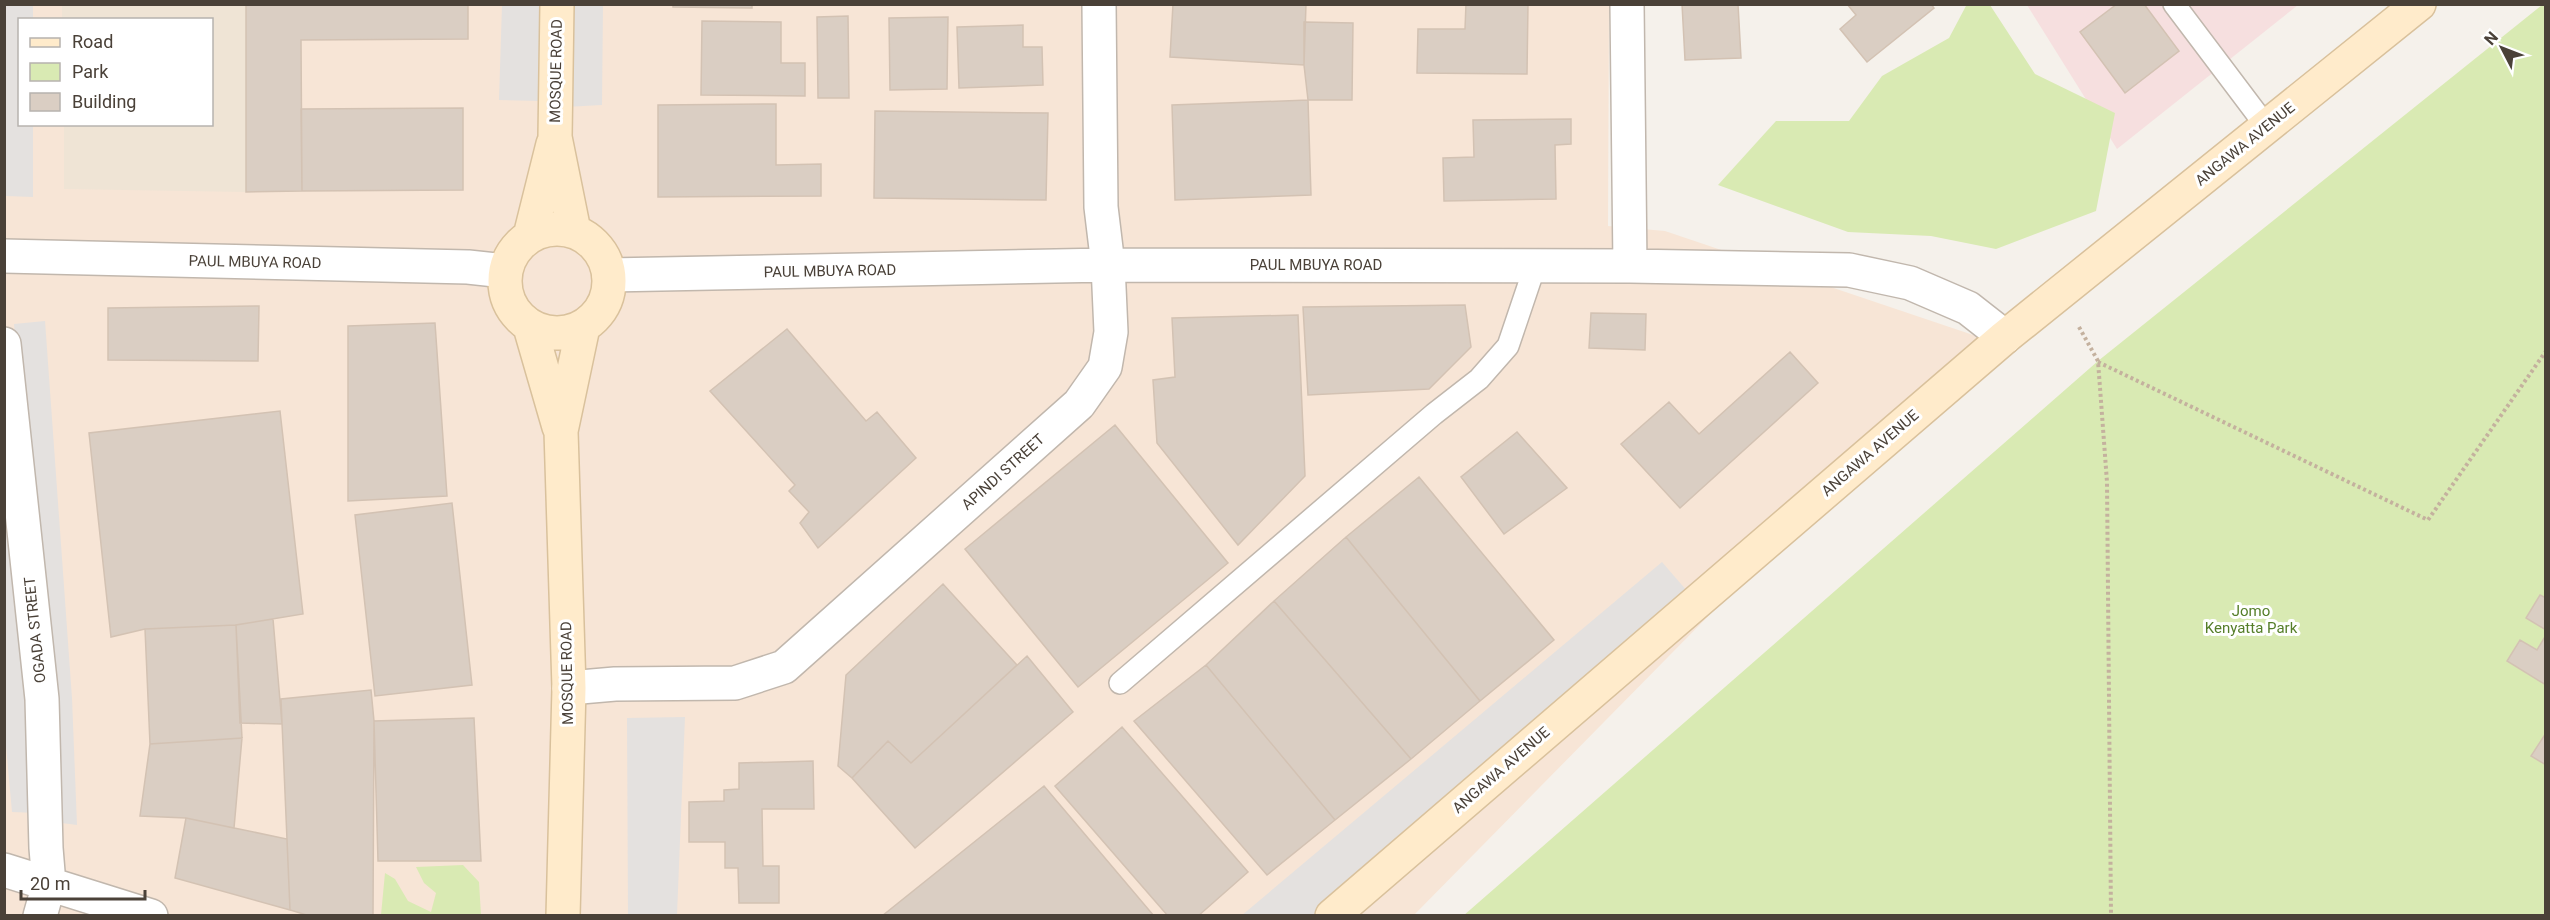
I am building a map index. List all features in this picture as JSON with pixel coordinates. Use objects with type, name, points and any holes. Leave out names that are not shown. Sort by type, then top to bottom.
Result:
[{"type":"main road","name":"MOSQUE ROAD","points":[[556,4],[555,137],[574,231]]},
{"type":"main road","name":"ANGAWA AVENUE","points":[[1332,915],[2005,338],[2419,4]]},
{"type":"main road","name":"MOSQUE ROAD","points":[[530,236],[555,137]]},
{"type":"main road","points":[[551,228],[574,231],[591,241],[603,256],[609,275],[609,290],[604,305],[583,327],[556,334],[530,327],[517,316],[508,302],[505,271],[510,257],[530,236],[551,228]]},
{"type":"main road","name":"MOSQUE ROAD","points":[[530,327],[561,431]]},
{"type":"main road","name":"MOSQUE ROAD","points":[[563,915],[569,688],[561,431],[583,327]]},
{"type":"street","name":"APINDI STREET","points":[[569,688],[615,684],[735,683],[784,667],[1079,404],[1105,367],[1111,332],[1108,265],[1101,207],[1099,4]]},
{"type":"street","points":[[1628,4],[1630,266]]},
{"type":"street","name":"PAUL MBUYA ROAD","points":[[4,256],[468,267],[505,271]]},
{"type":"street","name":"PAUL MBUYA ROAD","points":[[609,275],[1108,265],[1630,266],[1849,270],[1910,282],[1968,308],[2005,338]]},
{"type":"street","name":"OGADA STREET","points":[[4,344],[42,699],[46,848],[50,884],[40,915]]},
{"type":"street","points":[[4,870],[151,915]]},
{"type":"lane","points":[[2174,4],[2266,126]]},
{"type":"lane","points":[[1120,683],[1434,414],[1479,379],[1508,346],[1535,266]]},
{"type":"path","points":[[2060,293],[2098,361],[2107,482],[2111,915]]},
{"type":"path","points":[[2098,361],[2428,520],[2546,351]]},
{"type":"shaded area","points":[[4,5],[33,5],[33,18],[18,18],[18,126],[33,126],[33,197],[6,196]]},
{"type":"shaded area","points":[[5,5],[1609,5],[1608,226],[1665,231],[1982,338],[1414,915],[5,916]]},
{"type":"shaded area","points":[[62,5],[246,5],[246,192],[64,189],[64,126],[213,126],[213,18],[62,18]]},
{"type":"shaded area","points":[[502,5],[544,5],[542,101],[499,100]]},
{"type":"shaded area","points":[[567,5],[603,5],[602,105],[565,107]]},
{"type":"shaded area","points":[[2027,5],[2298,5],[2117,149]]},
{"type":"shaded area","points":[[45,321],[72,698],[77,825],[54,822],[51,696],[14,324]]},
{"type":"shaded area","points":[[4,413],[37,813],[12,812],[5,735]]},
{"type":"shaded area","points":[[1662,562],[1694,599],[1327,915],[1241,916]]},
{"type":"shaded area","points":[[685,717],[677,915],[628,915],[627,718]]},
{"type":"green space","points":[[1967,4],[1990,5],[2035,74],[2115,113],[2096,211],[1996,249],[1931,236],[1848,232],[1718,185],[1776,121],[1849,121],[1882,76],[1949,38]]},
{"type":"green space","name":"Jomo Kenyatta Park","points":[[2542,5],[2545,5],[2545,915],[1463,916],[2098,361]]},
{"type":"green space","points":[[463,865],[479,882],[481,915],[381,915],[385,873],[395,879],[408,901],[431,912],[436,893],[424,883],[416,867]]},
{"type":"building","points":[[246,4],[468,4],[468,39],[301,40],[302,191],[246,192]]},
{"type":"building","points":[[673,4],[752,4],[752,8],[673,7]]},
{"type":"building","points":[[1173,4],[1306,4],[1304,65],[1170,57]]},
{"type":"building","points":[[1466,4],[1528,4],[1527,74],[1417,73],[1418,29],[1465,29]]},
{"type":"building","points":[[1682,4],[1738,4],[1741,58],[1685,60]]},
{"type":"building","points":[[1847,4],[1931,4],[1934,8],[1867,62],[1840,29],[1856,15]]},
{"type":"building","points":[[2117,4],[2144,4],[2179,51],[2125,93],[2080,32]]},
{"type":"building","points":[[848,16],[849,98],[818,98],[817,17]]},
{"type":"building","points":[[948,17],[947,89],[890,90],[889,18]]},
{"type":"building","points":[[702,21],[781,22],[781,63],[805,63],[805,96],[701,95]]},
{"type":"building","points":[[1304,22],[1353,23],[1352,100],[1308,100],[1304,65]]},
{"type":"building","points":[[1023,25],[1023,47],[1042,47],[1043,85],[959,88],[957,27]]},
{"type":"building","points":[[1308,100],[1311,195],[1175,200],[1172,105]]},
{"type":"building","points":[[776,104],[776,165],[821,164],[821,196],[658,197],[658,105]]},
{"type":"building","points":[[463,108],[463,190],[302,191],[301,109]]},
{"type":"building","points":[[875,111],[1048,113],[1046,200],[874,198]]},
{"type":"building","points":[[1571,119],[1571,144],[1555,145],[1556,199],[1444,201],[1443,158],[1474,157],[1473,120]]},
{"type":"building","points":[[1465,305],[1471,347],[1429,389],[1308,395],[1303,307]]},
{"type":"building","points":[[259,306],[258,361],[108,360],[108,308]]},
{"type":"building","points":[[1591,313],[1646,314],[1645,350],[1589,348]]},
{"type":"building","points":[[1298,315],[1305,476],[1238,545],[1157,443],[1153,380],[1175,377],[1172,318]]},
{"type":"building","points":[[435,323],[447,496],[348,501],[348,326]]},
{"type":"building","points":[[787,329],[866,421],[877,412],[916,458],[818,548],[800,523],[809,512],[789,491],[795,485],[710,391]]},
{"type":"building","points":[[1790,352],[1818,383],[1680,508],[1621,444],[1669,402],[1699,434]]},
{"type":"building","points":[[280,411],[303,614],[236,625],[145,629],[111,637],[89,433]]},
{"type":"building","points":[[1115,425],[1228,563],[1078,687],[965,549]]},
{"type":"building","points":[[1517,432],[1567,488],[1504,534],[1461,477]]},
{"type":"building","points":[[1419,477],[1554,640],[1480,701],[1346,537]]},
{"type":"building","points":[[452,503],[472,685],[375,696],[355,515]]},
{"type":"building","points":[[1346,537],[1480,701],[1411,759],[1274,601]]},
{"type":"building","points":[[943,584],[1017,665],[911,763],[888,741],[852,778],[838,766],[846,675]]},
{"type":"building","points":[[2540,595],[2546,598],[2546,630],[2526,618]]},
{"type":"building","points":[[1274,601],[1411,759],[1335,820],[1206,665]]},
{"type":"building","points":[[273,619],[282,724],[240,723],[236,625]]},
{"type":"building","points":[[236,625],[242,738],[150,744],[145,629]]},
{"type":"building","points":[[2546,635],[2546,685],[2507,661],[2520,640],[2537,650]]},
{"type":"building","points":[[1027,656],[1073,712],[915,848],[852,778],[888,741],[911,763]]},
{"type":"building","points":[[1206,665],[1335,820],[1267,875],[1134,721]]},
{"type":"building","points":[[371,690],[374,721],[373,916],[310,916],[290,910],[281,699]]},
{"type":"building","points":[[474,718],[481,861],[378,861],[374,721]]},
{"type":"building","points":[[1122,727],[1248,872],[1198,916],[1168,916],[1055,786]]},
{"type":"building","points":[[2546,733],[2546,765],[2531,756]]},
{"type":"building","points":[[242,738],[234,828],[186,818],[140,816],[150,744]]},
{"type":"building","points":[[813,761],[814,809],[762,809],[763,866],[779,866],[779,903],[739,903],[738,868],[725,868],[725,842],[689,842],[689,802],[724,801],[724,790],[739,789],[739,763]]},
{"type":"building","points":[[1044,786],[1154,916],[882,916]]},
{"type":"building","points":[[186,818],[287,839],[290,910],[175,878]]}]
